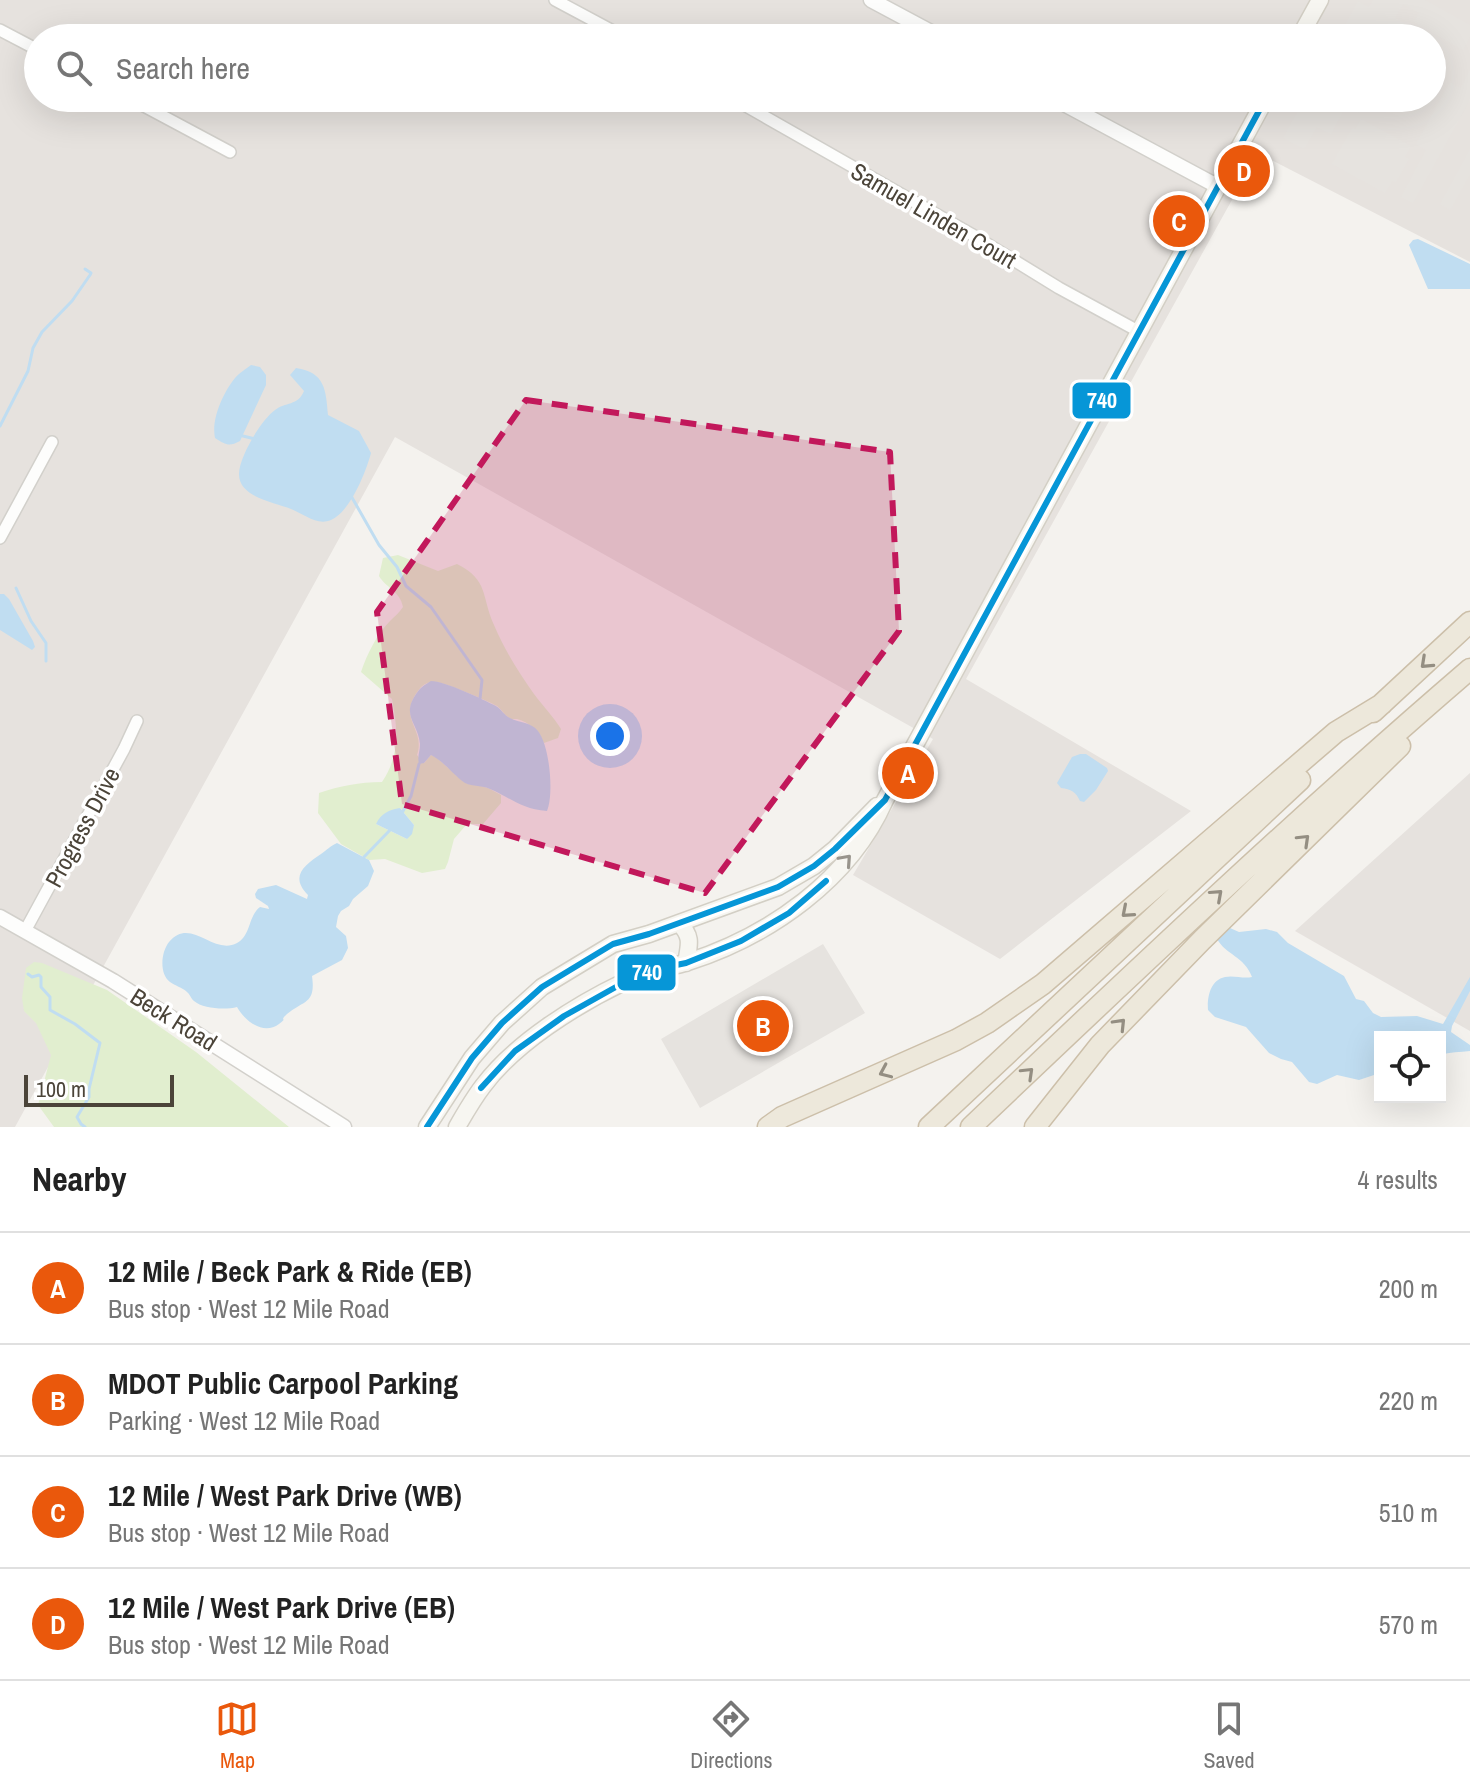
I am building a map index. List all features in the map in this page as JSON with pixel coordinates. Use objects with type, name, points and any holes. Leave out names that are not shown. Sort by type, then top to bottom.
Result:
[{"type":"highway","points":[[929,1127],[1470,622]]},
{"type":"highway","points":[[971,1127],[1150,956],[1386,741],[1470,669]]},
{"type":"highway","points":[[1035,1127],[1100,1045],[1213,929],[1470,677]]},
{"type":"highway","points":[[768,1127],[782,1117],[934,1050],[987,1023],[1043,984],[1336,732],[1382,704]]},
{"type":"main road","points":[[1307,24],[1320,0]]},
{"type":"main road","points":[[457,1127],[483,1085],[515,1051],[564,1016],[652,970],[686,963],[741,941],[789,913],[828,879],[862,842],[1258,112]]},
{"type":"main road","points":[[427,1127],[472,1058],[502,1023],[542,987],[613,944],[778,887],[814,866],[885,800]]},
{"type":"main road","points":[[778,887],[780,905],[789,913]]},
{"type":"main road","points":[[679,923],[689,937],[686,963]]},
{"type":"street","points":[[555,0],[600,24]]},
{"type":"street","points":[[871,0],[916,24]]},
{"type":"street","points":[[0,30],[24,43]]},
{"type":"street","points":[[155,112],[230,152]]},
{"type":"street","name":"Samuel Linden Court","points":[[757,112],[1138,331]]},
{"type":"street","points":[[1079,112],[1217,186]]},
{"type":"street","points":[[0,538],[52,442]]},
{"type":"street","name":"Progress Drive","points":[[25,931],[137,721]]},
{"type":"street","name":"Beck Road","points":[[0,917],[113,981],[344,1127]]},
{"type":"highlighted area","points":[[526,400],[890,452],[899,631],[705,893],[402,804],[377,612]]},
{"type":"shaded area","points":[[0,0],[1470,0],[1470,262],[1258,153],[966,679],[1191,811],[1000,959],[853,875],[933,739],[395,437],[15,1127],[0,1127]]},
{"type":"shaded area","points":[[1373,0],[1425,0],[1470,25],[1470,37],[1463,50],[1446,40],[1446,24],[1418,24],[1414,22],[1419,13],[1403,4],[1395,18],[1405,24],[1346,24],[1358,1],[1369,7]]},
{"type":"shaded area","points":[[1470,70],[1470,100],[1413,203],[1401,197],[1426,150],[1416,144],[1434,112],[1446,112],[1446,89],[1450,82],[1461,88]]},
{"type":"shaded area","points":[[1297,112],[1343,112],[1331,134],[1317,127],[1304,149],[1283,138]]},
{"type":"shaded area","points":[[1361,119],[1411,146],[1405,157],[1409,159],[1396,182],[1392,181],[1385,193],[1332,164],[1352,128],[1355,129]]},
{"type":"shaded area","points":[[1470,149],[1470,174],[1450,210],[1440,204]]},
{"type":"shaded area","points":[[1470,773],[1470,1031],[1295,931]]},
{"type":"shaded area","points":[[823,944],[865,1013],[700,1108],[661,1039]]},
{"type":"green space","points":[[398,555],[438,571],[457,564],[474,576],[483,590],[490,615],[507,652],[561,729],[558,738],[544,743],[530,725],[511,719],[497,706],[484,700],[439,683],[421,687],[410,709],[418,738],[417,755],[424,763],[431,755],[436,757],[463,781],[501,795],[501,803],[483,824],[467,824],[454,839],[445,869],[422,873],[385,859],[369,860],[341,844],[318,813],[319,793],[350,785],[382,782],[395,752],[396,721],[392,699],[361,672],[377,638],[403,607],[399,597],[379,576],[383,558]],"holes":[[[400,808],[414,825],[407,839],[376,824]]]},
{"type":"green space","points":[[34,962],[107,990],[196,1052],[289,1127],[54,1127],[38,1105],[51,1055],[36,1023],[24,1011],[22,998],[26,968]]},
{"type":"water","points":[[1418,239],[1470,264],[1470,289],[1428,289],[1409,245]]},
{"type":"water","points":[[251,365],[260,367],[266,375],[266,385],[240,441],[225,444],[215,438],[219,406],[235,378]]},
{"type":"water","points":[[296,368],[318,378],[325,390],[328,415],[359,431],[371,453],[345,509],[331,520],[321,522],[251,494],[245,489],[239,474],[247,449],[263,422],[275,410],[295,401],[304,391],[290,375]]},
{"type":"water","points":[[0,594],[9,599],[33,641],[35,647],[32,650],[0,630]]},
{"type":"water","points":[[431,681],[482,699],[508,717],[529,724],[538,731],[550,771],[547,811],[530,808],[487,788],[465,783],[431,755],[419,764],[419,737],[410,708],[418,692]]},
{"type":"water","points":[[1086,754],[1108,771],[1084,802],[1057,783],[1072,757]]},
{"type":"water","points":[[400,808],[414,825],[407,839],[376,824],[386,813]]},
{"type":"water","points":[[337,843],[369,860],[374,871],[368,886],[338,916],[336,927],[346,936],[348,948],[342,960],[312,976],[310,997],[287,1014],[282,1022],[273,1027],[261,1027],[244,1017],[237,1007],[221,1009],[203,1006],[166,978],[162,963],[164,951],[177,935],[194,934],[219,945],[237,943],[245,936],[256,911],[260,907],[269,909],[256,898],[258,889],[276,885],[307,899],[308,895],[300,882],[301,872]]},
{"type":"water","points":[[1266,929],[1277,932],[1288,943],[1344,976],[1356,999],[1364,1001],[1373,1013],[1381,1017],[1417,1016],[1443,1024],[1470,977],[1470,991],[1451,1032],[1470,1045],[1470,1051],[1446,1054],[1446,1031],[1374,1031],[1374,1075],[1359,1080],[1337,1075],[1317,1084],[1309,1082],[1292,1062],[1269,1053],[1246,1027],[1215,1017],[1208,1010],[1209,995],[1220,979],[1252,977],[1244,964],[1217,939],[1225,930]]},
{"type":"waterway","points":[[0,426],[28,371],[33,348],[42,332],[72,301],[90,275],[85,269]]},
{"type":"waterway","points":[[239,435],[255,439]]},
{"type":"waterway","points":[[350,494],[406,586],[431,607],[482,680],[480,699]]},
{"type":"waterway","points":[[16,588],[31,621],[46,643],[46,661]]},
{"type":"waterway","points":[[402,813],[411,796],[419,764]]},
{"type":"waterway","points":[[364,857],[391,829]]},
{"type":"waterway","points":[[28,974],[41,977],[41,987],[50,997],[50,1010],[100,1043],[89,1097],[77,1117],[85,1127]]},
{"type":"transit line","name":"740","points":[[427,1127],[472,1058],[502,1023],[542,987],[613,944],[778,887],[814,866],[835,849],[885,800],[1258,112]]},
{"type":"transit line","name":"740","points":[[481,1088],[515,1051],[564,1016],[652,970],[686,963],[741,941],[789,913],[826,881]]},
{"type":"place","name":"12 Mile / West Park Drive (EB)","points":[[1244,171]]},
{"type":"place","name":"12 Mile / West Park Drive (WB)","points":[[1179,221]]},
{"type":"place","name":"12 Mile / Beck Park & Ride (EB)","points":[[908,773]]},
{"type":"place","name":"MDOT Public Carpool Parking","points":[[763,1026]]}]
